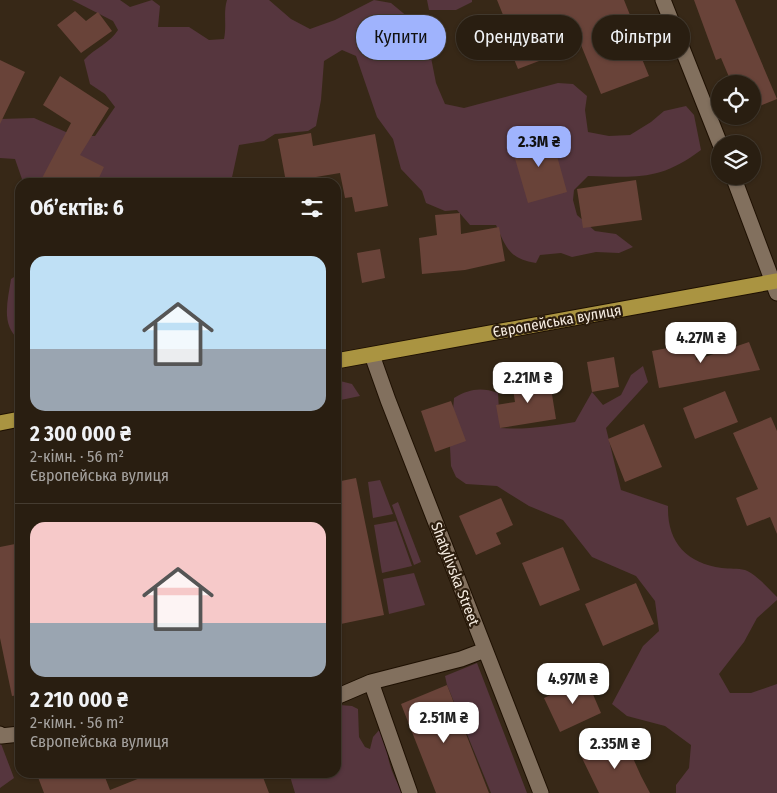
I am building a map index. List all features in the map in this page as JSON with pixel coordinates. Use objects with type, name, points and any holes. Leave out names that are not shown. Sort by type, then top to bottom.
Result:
[{"type":"main road","name":"Європейська вулиця","points":[[341,360],[776,285]]},
{"type":"main road","points":[[0,422],[15,420]]},
{"type":"street","points":[[663,0],[716,135]]},
{"type":"street","points":[[737,185],[776,285]]},
{"type":"street","name":"Shatylivska Street","points":[[372,355],[541,793]]},
{"type":"street","points":[[341,695],[371,682],[461,659],[485,650]]},
{"type":"street","points":[[371,682],[410,793]]},
{"type":"street","points":[[0,734],[1,736],[15,735]]},
{"type":"shaded area","points":[[72,0],[120,0],[130,7],[152,0],[160,6],[158,27],[189,27],[209,40],[224,39],[227,0],[269,0],[291,19],[310,29],[335,20],[374,0],[391,3],[405,15],[356,15],[356,56],[342,50],[324,61],[321,100],[316,126],[308,131],[275,134],[264,141],[239,145],[232,178],[22,178],[15,159],[0,158],[0,119],[34,118],[75,136],[95,136],[115,107],[105,94],[90,84],[84,60],[115,35],[118,30],[113,21]]},
{"type":"shaded area","points":[[427,0],[472,0],[472,2],[456,10],[429,10]]},
{"type":"shaded area","points":[[357,60],[431,60],[436,83],[445,104],[464,108],[558,83],[573,84],[587,96],[585,110],[588,132],[609,136],[630,135],[664,111],[686,106],[694,115],[701,150],[673,167],[648,175],[621,177],[588,176],[574,190],[573,200],[577,215],[595,231],[616,234],[633,247],[619,253],[596,252],[572,257],[561,253],[540,255],[536,263],[514,255],[506,246],[496,225],[470,225],[457,210],[445,211],[426,203],[422,191],[401,169],[393,139],[377,117]]},
{"type":"shaded area","points":[[15,276],[15,335],[10,328],[7,312],[11,279]]},
{"type":"shaded area","points":[[643,366],[648,382],[606,428],[621,490],[668,506],[671,530],[675,540],[689,556],[709,565],[745,570],[758,578],[777,597],[777,600],[757,618],[744,642],[719,674],[730,693],[751,693],[777,684],[777,793],[676,793],[676,785],[689,768],[691,745],[665,726],[627,716],[612,704],[643,646],[659,631],[655,601],[636,576],[592,557],[563,520],[529,506],[497,486],[466,484],[456,477],[451,466],[450,447],[454,398],[459,395],[481,390],[498,393],[500,428],[529,428],[575,422],[592,392],[603,405],[621,395],[631,375]]},
{"type":"shaded area","points":[[341,381],[352,384],[360,396],[341,400]]},
{"type":"shaded area","points":[[380,480],[393,514],[373,518],[368,482]]},
{"type":"shaded area","points":[[398,502],[421,562],[414,565],[392,505]]},
{"type":"shaded area","points":[[396,521],[412,566],[382,573],[374,525]]},
{"type":"shaded area","points":[[414,573],[425,605],[389,614],[383,579]]},
{"type":"shaded area","points":[[477,663],[527,793],[491,793],[447,685],[445,676]]},
{"type":"shaded area","points":[[341,705],[352,706],[358,709],[359,737],[365,747],[370,749],[373,737],[380,729],[385,739],[392,770],[403,793],[295,793],[290,778],[341,778]]},
{"type":"shaded area","points":[[0,741],[14,778],[0,788]]},
{"type":"building","points":[[497,0],[624,0],[630,15],[592,15],[592,60],[642,60],[649,76],[601,94],[582,47],[582,15],[503,15]]},
{"type":"building","points":[[694,0],[735,0],[777,99],[761,105],[761,75],[728,75],[721,58],[716,60]]},
{"type":"building","points":[[75,11],[86,21],[98,12],[112,31],[81,53],[57,25]]},
{"type":"building","points":[[0,60],[25,72],[0,124]]},
{"type":"building","points":[[514,60],[542,60],[518,69]]},
{"type":"building","points":[[60,76],[109,108],[80,155],[104,167],[99,178],[42,178],[71,123],[43,105]]},
{"type":"building","points":[[311,133],[313,146],[375,134],[388,206],[355,212],[352,197],[345,198],[340,173],[310,178],[285,178],[278,139]]},
{"type":"building","points":[[551,134],[567,192],[528,203],[511,145]]},
{"type":"building","points":[[636,180],[642,220],[583,228],[577,189]]},
{"type":"building","points":[[460,213],[461,234],[499,227],[505,261],[465,270],[422,274],[419,238],[437,235],[435,215]]},
{"type":"building","points":[[380,249],[385,278],[362,283],[357,253]]},
{"type":"building","points":[[749,342],[760,370],[659,388],[652,351],[694,343],[696,360]]},
{"type":"building","points":[[614,357],[619,387],[592,392],[587,362]]},
{"type":"building","points":[[549,376],[556,419],[500,428],[496,405],[515,402],[512,382]]},
{"type":"building","points":[[725,391],[738,422],[695,439],[683,408]]},
{"type":"building","points":[[451,401],[466,441],[435,452],[421,411]]},
{"type":"building","points":[[771,417],[777,431],[777,534],[770,517],[747,526],[736,498],[758,489],[733,433]]},
{"type":"building","points":[[644,424],[662,467],[625,482],[608,439]]},
{"type":"building","points":[[356,478],[384,615],[341,624],[341,481]]},
{"type":"building","points":[[501,498],[513,525],[496,533],[501,544],[476,555],[459,516]]},
{"type":"building","points":[[15,544],[15,696],[12,696],[0,638],[0,547]]},
{"type":"building","points":[[563,547],[580,590],[540,606],[522,563]]},
{"type":"building","points":[[636,583],[654,624],[603,646],[585,604]]},
{"type":"building","points":[[586,678],[601,713],[560,732],[544,698]]},
{"type":"building","points":[[447,685],[489,793],[436,793],[401,704]]},
{"type":"building","points":[[624,738],[650,793],[599,793],[582,758]]},
{"type":"building","points":[[38,778],[105,778],[110,790],[140,778],[263,778],[269,793],[44,793]]}]
